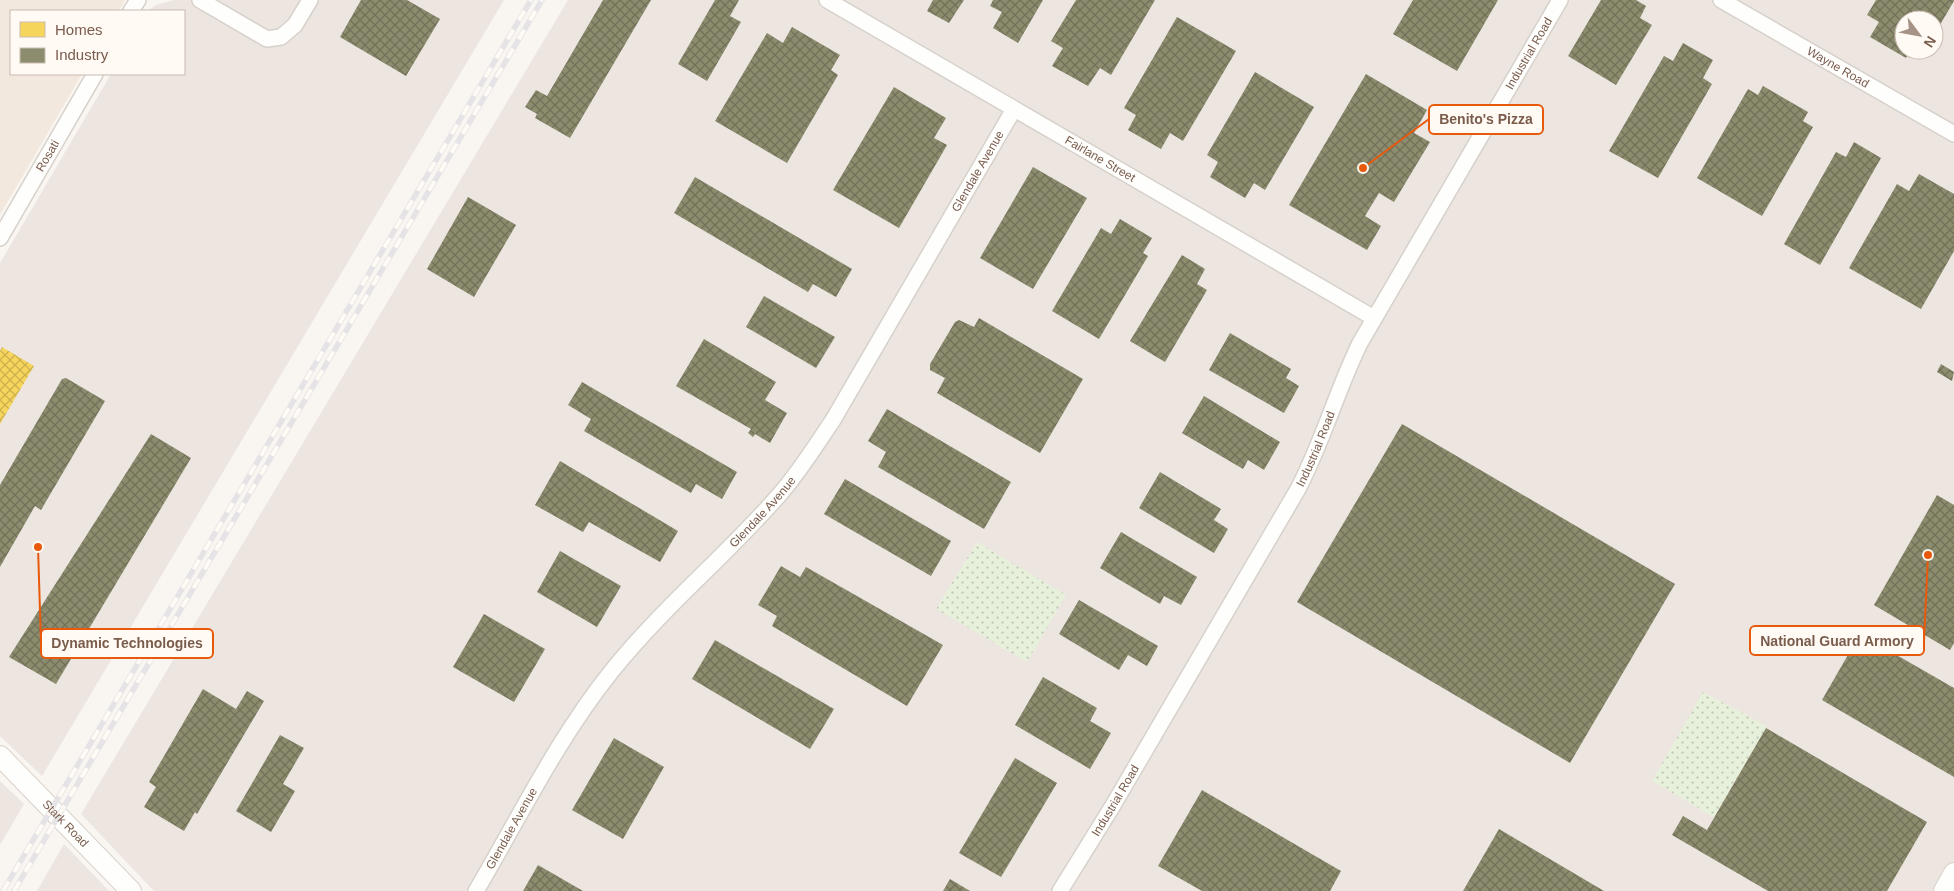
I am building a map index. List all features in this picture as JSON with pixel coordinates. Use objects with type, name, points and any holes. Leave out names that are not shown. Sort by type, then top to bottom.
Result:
[{"type":"street","points":[[200,0],[267,39],[281,37],[295,25],[310,0]]},
{"type":"street","name":"Fairlane Street","points":[[827,0],[1374,318]]},
{"type":"street","name":"Industrial Road","points":[[1060,891],[1112,807],[1298,489],[1322,440],[1353,358],[1374,318],[1560,0]]},
{"type":"street","name":"Wayne Road","points":[[1721,0],[1954,134]]},
{"type":"street","name":"Rosati","points":[[0,238],[94,75]]},
{"type":"street","name":"Glendale Avenue","points":[[476,891],[563,742],[610,673],[660,617],[759,517],[805,461],[833,420],[1014,108]]},
{"type":"street","name":"Stark Road","points":[[0,756],[131,891]]},
{"type":"street","points":[[1944,891],[1954,873]]},
{"type":"shaded area","points":[[0,0],[125,0],[120,10],[10,10],[10,75],[81,75],[0,215]]},
{"type":"shaded area","points":[[174,0],[504,0],[42,776],[0,736],[0,263],[110,75],[185,75],[185,10],[149,10],[156,5]]},
{"type":"shaded area","points":[[568,0],[1954,0],[1954,861],[1937,891],[154,891],[81,814]]},
{"type":"shaded area","points":[[0,781],[24,804],[0,845]]},
{"type":"shaded area","points":[[64,844],[109,891],[37,891]]},
{"type":"green space","points":[[977,542],[1066,595],[1027,662],[936,609]]},
{"type":"green space","points":[[1703,692],[1767,726],[1714,817],[1652,781]]},
{"type":"building: Homes","points":[[2,347],[34,366],[0,424],[0,351]]},
{"type":"building: Industry","points":[[361,0],[407,0],[440,19],[406,76],[340,37]]},
{"type":"building: Industry","points":[[603,0],[651,0],[570,138],[535,118],[537,114],[525,107],[536,90],[547,96]]},
{"type":"building: Industry","points":[[715,0],[739,0],[730,16],[741,22],[707,81],[678,64]]},
{"type":"building: Industry","points":[[933,0],[964,0],[949,23],[927,11]]},
{"type":"building: Industry","points":[[993,0],[1043,0],[1018,43],[993,28],[1002,12],[990,6]]},
{"type":"building: Industry","points":[[1076,0],[1155,0],[1111,75],[1100,68],[1088,86],[1052,66],[1063,48],[1051,41]]},
{"type":"building: Industry","points":[[1413,0],[1498,0],[1457,71],[1393,34]]},
{"type":"building: Industry","points":[[1601,0],[1636,0],[1646,6],[1640,18],[1652,25],[1616,85],[1568,56]]},
{"type":"building: Industry","points":[[1876,0],[1954,0],[1944,18],[1944,10],[1894,10],[1894,51],[1870,37],[1879,22],[1867,15]]},
{"type":"building: Industry","points":[[1177,17],[1236,51],[1183,141],[1170,133],[1161,149],[1128,130],[1136,115],[1124,108]]},
{"type":"building: Industry","points":[[792,27],[840,55],[831,70],[838,75],[787,163],[715,121],[767,33],[783,43]]},
{"type":"building: Industry","points":[[1683,43],[1713,60],[1703,78],[1712,84],[1658,178],[1609,151],[1664,56],[1673,61]]},
{"type":"building: Industry","points":[[1255,72],[1314,107],[1265,190],[1254,183],[1245,198],[1210,177],[1218,162],[1207,155]]},
{"type":"building: Industry","points":[[1366,74],[1427,110],[1414,133],[1430,142],[1394,202],[1379,193],[1365,216],[1381,226],[1367,250],[1289,205]]},
{"type":"building: Industry","points":[[1763,86],[1808,112],[1803,121],[1813,127],[1762,216],[1697,178],[1748,89],[1758,95]]},
{"type":"building: Industry","points":[[894,87],[946,118],[934,138],[947,145],[899,228],[833,190]]},
{"type":"building: Industry","points":[[1854,142],[1881,158],[1820,265],[1784,244],[1836,152],[1846,157]]},
{"type":"building: Industry","points":[[1033,167],[1087,198],[1033,289],[980,258]]},
{"type":"building: Industry","points":[[1919,174],[1954,194],[1954,251],[1921,309],[1849,268],[1897,184],[1909,191]]},
{"type":"building: Industry","points":[[695,177],[852,269],[836,297],[813,284],[808,292],[674,213]]},
{"type":"building: Industry","points":[[468,197],[516,225],[474,297],[427,269]]},
{"type":"building: Industry","points":[[1120,219],[1152,238],[1143,253],[1148,256],[1099,339],[1052,311],[1101,228],[1111,234]]},
{"type":"building: Industry","points":[[1182,255],[1205,269],[1197,284],[1207,290],[1165,362],[1130,341]]},
{"type":"building: Industry","points":[[764,296],[835,337],[816,368],[746,327]]},
{"type":"building: Industry","points":[[979,318],[1083,379],[1040,453],[937,393],[945,378],[930,370],[930,364],[955,322],[959,320],[974,327]]},
{"type":"building: Industry","points":[[1230,333],[1291,369],[1286,378],[1299,386],[1284,413],[1209,370]]},
{"type":"building: Industry","points":[[704,339],[776,382],[765,400],[787,413],[770,443],[755,434],[753,437],[748,433],[751,429],[676,386]]},
{"type":"building: Industry","points":[[1941,364],[1954,372],[1952,381],[1937,372]]},
{"type":"building: Industry","points":[[66,378],[105,401],[41,510],[35,506],[0,567],[0,485],[62,379]]},
{"type":"building: Industry","points":[[582,382],[737,472],[722,499],[696,484],[691,493],[584,431],[591,419],[568,405]]},
{"type":"building: Industry","points":[[1204,396],[1280,442],[1264,470],[1248,460],[1243,469],[1182,433]]},
{"type":"building: Industry","points":[[887,409],[1011,482],[984,529],[878,467],[886,452],[868,441]]},
{"type":"building: Industry","points":[[1402,424],[1675,584],[1570,763],[1297,602]]},
{"type":"building: Industry","points":[[151,434],[191,458],[56,684],[9,657]]},
{"type":"building: Industry","points":[[560,461],[678,531],[660,562],[589,522],[583,532],[535,505]]},
{"type":"building: Industry","points":[[1160,472],[1221,509],[1214,520],[1228,529],[1214,553],[1139,508]]},
{"type":"building: Industry","points":[[845,479],[951,541],[931,576],[824,514]]},
{"type":"building: Industry","points":[[1937,495],[1954,505],[1954,643],[1950,650],[1874,605]]},
{"type":"building: Industry","points":[[1121,532],[1197,577],[1181,605],[1164,596],[1160,604],[1100,568]]},
{"type":"building: Industry","points":[[560,551],[621,586],[597,627],[537,592]]},
{"type":"building: Industry","points":[[781,566],[800,577],[806,567],[943,645],[907,706],[772,626],[777,616],[758,605]]},
{"type":"building: Industry","points":[[1079,600],[1158,646],[1147,666],[1128,655],[1119,670],[1059,634]]},
{"type":"building: Industry","points":[[484,614],[545,649],[514,702],[453,667]]},
{"type":"building: Industry","points":[[1860,634],[1954,688],[1954,777],[1822,700]]},
{"type":"building: Industry","points":[[715,640],[834,709],[810,749],[692,679]]},
{"type":"building: Industry","points":[[1043,677],[1097,708],[1090,721],[1111,733],[1090,769],[1015,725]]},
{"type":"building: Industry","points":[[203,689],[236,709],[247,691],[264,701],[197,814],[195,812],[184,831],[144,807],[156,787],[149,782]]},
{"type":"building: Industry","points":[[1766,728],[1927,822],[1887,891],[1768,891],[1672,835],[1683,816],[1707,830]]},
{"type":"building: Industry","points":[[280,735],[304,748],[283,784],[295,791],[271,832],[236,811]]},
{"type":"building: Industry","points":[[614,738],[664,767],[623,839],[572,810]]},
{"type":"building: Industry","points":[[1015,758],[1057,783],[1001,877],[959,853]]},
{"type":"building: Industry","points":[[1202,790],[1341,871],[1330,891],[1202,891],[1158,866]]},
{"type":"building: Industry","points":[[1499,829],[1604,891],[1463,891]]},
{"type":"building: Industry","points":[[538,865],[583,891],[523,891]]},
{"type":"building: Industry","points":[[950,879],[970,891],[943,891]]},
{"type":"railway","points":[[3,891],[531,0]]},
{"type":"railway","points":[[14,891],[542,0]]},
{"type":"place","name":"Benito's Pizza","points":[[1363,168]]},
{"type":"place","name":"Dynamic Technologies","points":[[38,547]]},
{"type":"place","name":"National Guard Armory","points":[[1928,555]]}]
